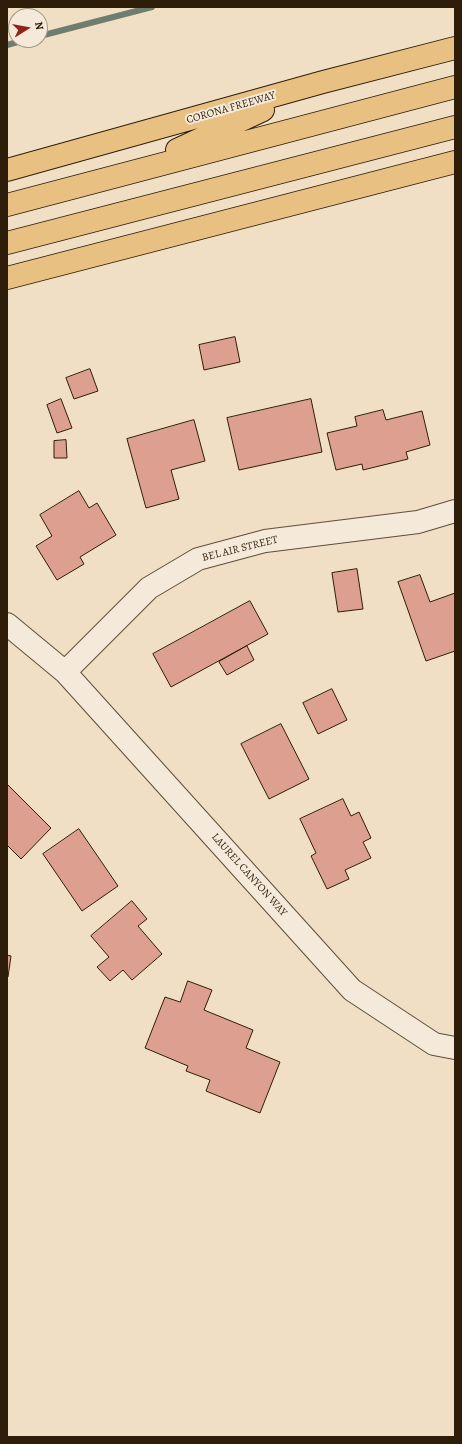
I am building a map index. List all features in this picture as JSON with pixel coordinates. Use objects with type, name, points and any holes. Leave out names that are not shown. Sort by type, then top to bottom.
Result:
[{"type":"highway","name":"CORONA FREEWAY","points":[[7,170],[323,82],[455,48]]},
{"type":"highway","points":[[125,174],[323,82]]},
{"type":"highway","points":[[7,205],[455,87]]},
{"type":"highway","points":[[7,243],[455,127]]},
{"type":"highway","points":[[7,278],[455,162]]},
{"type":"street","name":"BEL AIR STREET","points":[[64,672],[149,588],[198,559],[265,541],[418,522],[455,511]]},
{"type":"street","name":"LAUREL CANYON WAY","points":[[7,624],[64,672],[352,990],[434,1044],[455,1048]]},
{"type":"building","points":[[235,337],[240,362],[204,370],[199,345]]},
{"type":"building","points":[[90,369],[98,391],[74,399],[66,378]]},
{"type":"building","points":[[61,399],[72,428],[57,433],[47,405]]},
{"type":"building","points":[[311,399],[322,452],[239,470],[227,418]]},
{"type":"building","points":[[383,410],[386,420],[422,411],[430,445],[406,452],[408,459],[363,470],[362,464],[336,470],[327,433],[357,426],[355,417]]},
{"type":"building","points":[[194,420],[205,461],[171,470],[179,499],[146,508],[127,439]]},
{"type":"building","points":[[66,440],[67,458],[54,458],[54,441]]},
{"type":"building","points":[[79,491],[89,508],[97,503],[116,535],[80,557],[84,564],[57,580],[36,546],[52,536],[40,515]]},
{"type":"building","points":[[357,569],[363,609],[338,612],[332,573]]},
{"type":"building","points":[[420,575],[430,602],[455,593],[455,651],[426,661],[398,582]]},
{"type":"building","points":[[250,601],[268,634],[171,687],[153,654]]},
{"type":"building","points":[[247,646],[254,660],[227,675],[219,662]]},
{"type":"building","points":[[332,689],[347,720],[318,734],[303,703]]},
{"type":"building","points":[[281,724],[309,779],[269,799],[241,744]]},
{"type":"building","points":[[7,784],[51,828],[21,859],[7,845]]},
{"type":"building","points":[[343,799],[351,816],[359,812],[371,838],[363,842],[371,858],[345,870],[349,879],[327,889],[311,856],[316,853],[300,819]]},
{"type":"building","points":[[79,829],[118,886],[82,911],[43,854]]},
{"type":"building","points":[[132,901],[147,919],[138,926],[162,954],[132,980],[123,970],[110,981],[97,967],[109,957],[91,936]]},
{"type":"building","points":[[7,955],[11,956],[8,977],[7,976]]},
{"type":"building","points":[[188,981],[212,990],[204,1010],[253,1030],[246,1048],[280,1062],[260,1113],[206,1091],[210,1080],[186,1071],[188,1066],[145,1048],[165,997],[180,1002]]},
{"type":"waterway","points":[[48,34],[152,7]]}]
